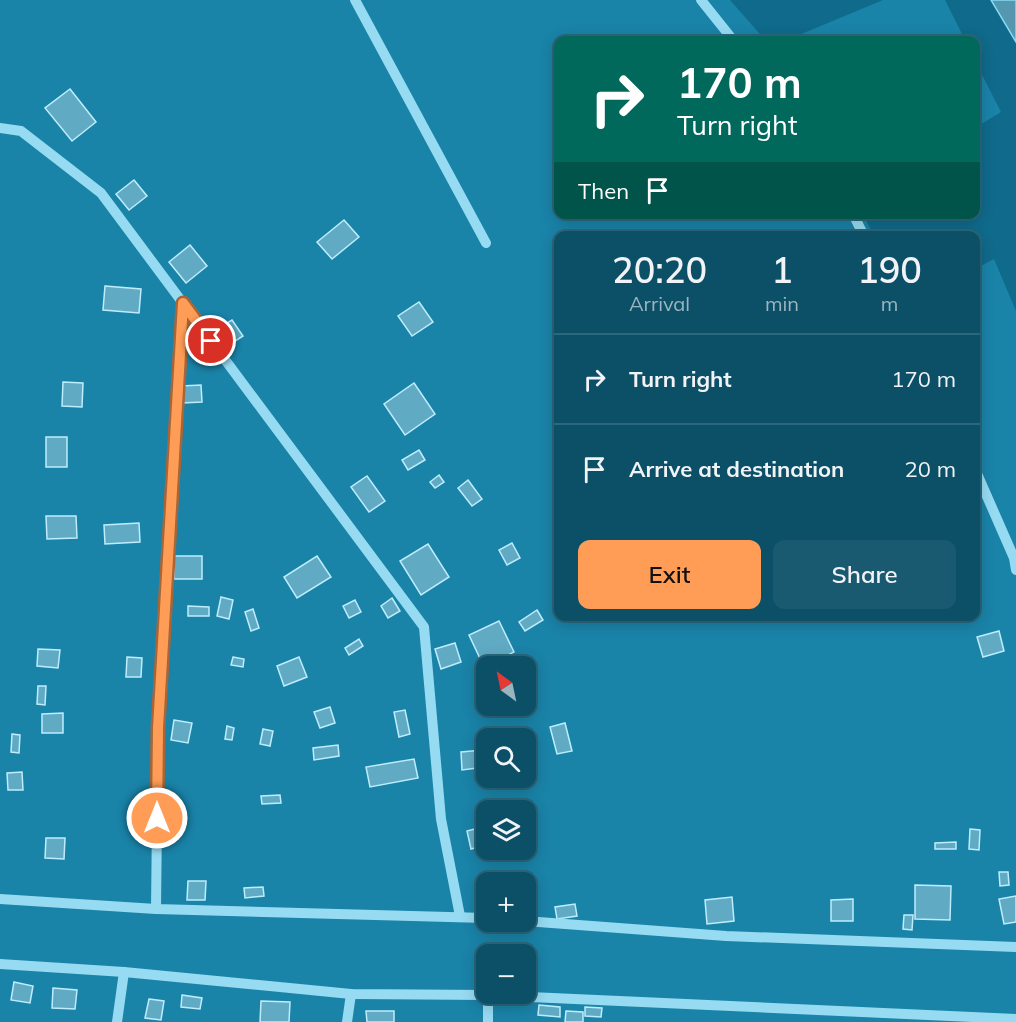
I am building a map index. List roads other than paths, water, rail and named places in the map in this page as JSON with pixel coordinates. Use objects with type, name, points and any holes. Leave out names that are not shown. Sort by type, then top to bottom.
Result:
[{"type":"street","points":[[355,0],[486,243]]},
{"type":"street","points":[[701,0],[730,36]]},
{"type":"street","points":[[0,128],[21,131],[101,193],[424,627],[441,819],[460,916]]},
{"type":"street","points":[[156,909],[158,728],[183,303]]},
{"type":"street","points":[[980,480],[1014,558],[1016,570]]},
{"type":"street","points":[[0,899],[156,909],[476,917]]},
{"type":"street","points":[[536,922],[726,936],[1016,947]]},
{"type":"street","points":[[0,964],[124,972],[351,994],[476,995]]},
{"type":"street","points":[[117,1022],[124,972]]},
{"type":"street","points":[[347,1022],[351,994]]},
{"type":"street","points":[[536,998],[815,1016],[1016,1019]]},
{"type":"street","points":[[488,1004],[488,1022]]}]
